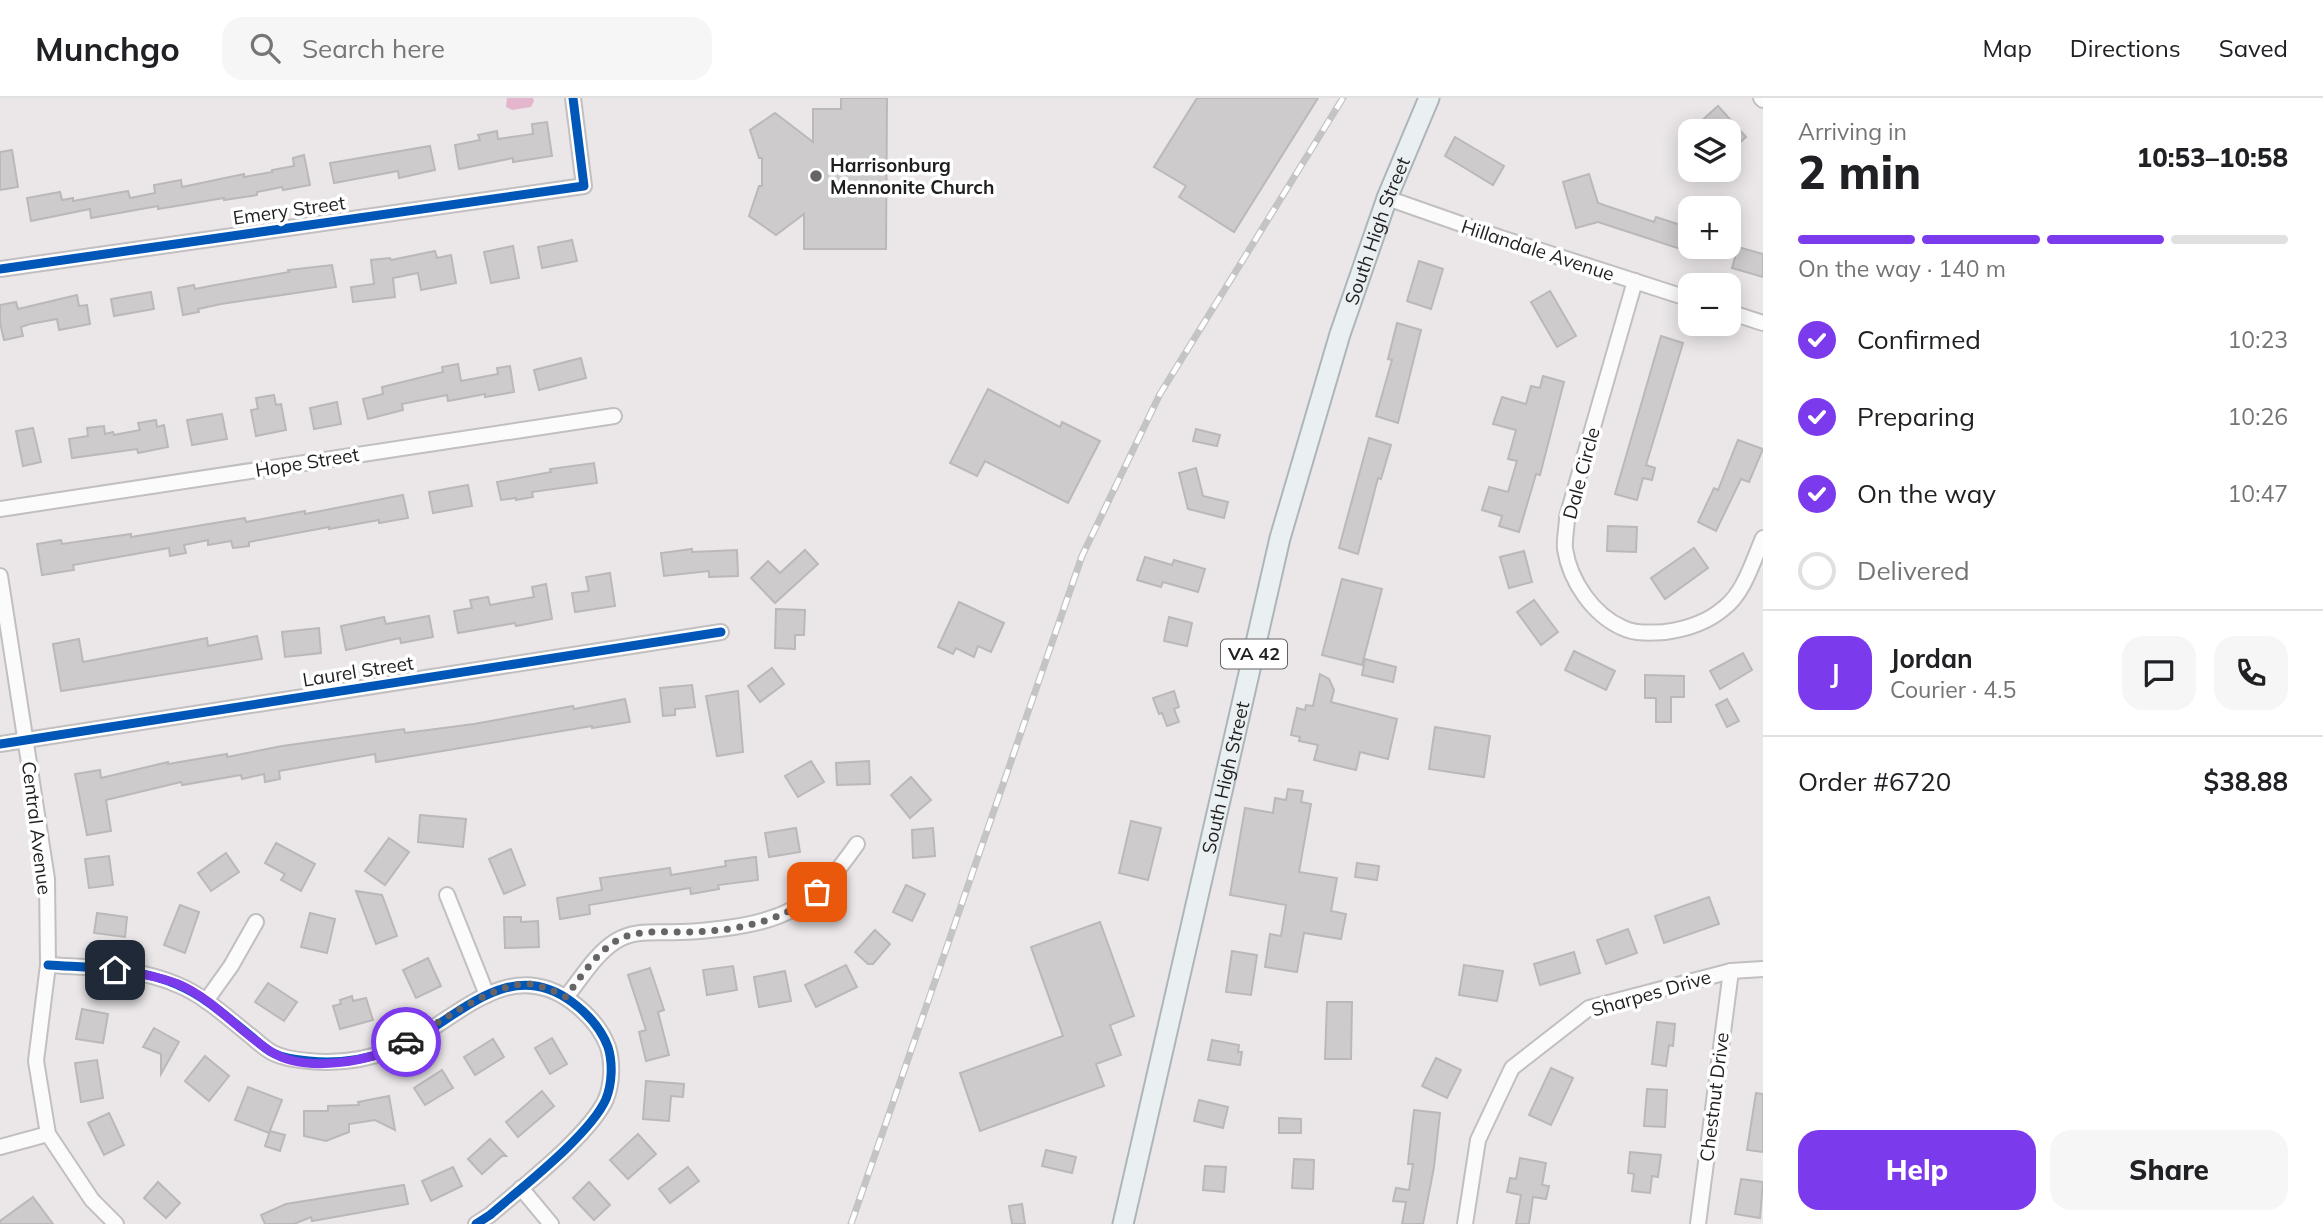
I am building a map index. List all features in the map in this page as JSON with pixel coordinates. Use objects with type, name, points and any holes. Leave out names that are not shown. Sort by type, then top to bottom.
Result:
[{"type":"main road","name":"South High Street","points":[[1122,1224],[1280,538],[1340,334],[1387,198],[1429,98]]},
{"type":"street","name":"Emery Street","points":[[0,269],[584,186],[573,98]]},
{"type":"street","name":"Hillandale Avenue","points":[[1387,198],[1678,295]]},
{"type":"street","name":"Dale Circle","points":[[1635,281],[1567,517],[1565,546],[1571,573],[1586,597],[1603,616],[1624,629],[1651,633],[1687,629],[1726,607],[1740,589],[1763,538]]},
{"type":"street","points":[[1741,316],[1763,323]]},
{"type":"street","name":"Hope Street","points":[[0,509],[614,415]]},
{"type":"street","name":"Central Avenue","points":[[0,576],[47,879],[48,965],[36,1061],[48,1134],[92,1200],[116,1224]]},
{"type":"street","name":"Laurel Street","points":[[0,744],[721,632]]},
{"type":"street","points":[[566,997],[603,953],[614,942],[628,935],[694,932],[746,925],[779,917],[794,910],[817,892],[857,844]]},
{"type":"street","points":[[447,895],[487,995]]},
{"type":"street","points":[[206,1001],[232,966],[256,922]]},
{"type":"street","points":[[48,965],[139,973],[179,985],[206,1001],[272,1053],[298,1060],[335,1064],[393,1050],[487,995],[510,985],[529,984],[566,997],[584,1010],[604,1037],[610,1054],[611,1080],[606,1100],[589,1126],[491,1215],[475,1224]]},
{"type":"street","name":"Sharpes Drive","points":[[1465,1224],[1478,1140],[1512,1068],[1589,1007],[1731,971],[1763,969]]},
{"type":"street","name":"Chestnut Drive","points":[[1698,1224],[1731,971]]},
{"type":"street","points":[[0,1147],[48,1134]]},
{"type":"street","points":[[521,1188],[551,1224]]},
{"type":"shaded area","points":[[507,98],[533,98],[534,101],[531,107],[512,110],[506,107]]},
{"type":"building","points":[[841,98],[887,98],[886,249],[804,249],[804,214],[776,235],[749,216],[759,186],[762,186],[762,158],[759,158],[750,130],[775,113],[813,142],[813,109],[841,109]]},
{"type":"building","points":[[1197,98],[1318,98],[1234,232],[1179,197],[1186,186],[1154,167]]},
{"type":"building","points":[[1718,106],[1730,119],[1703,119]]},
{"type":"building","points":[[547,122],[552,156],[513,162],[513,158],[459,169],[455,145],[480,140],[478,135],[497,131],[498,139],[533,134],[532,124]]},
{"type":"building","points":[[1455,137],[1504,166],[1493,185],[1445,156]]},
{"type":"building","points":[[430,146],[435,170],[399,178],[398,171],[334,183],[330,163]]},
{"type":"building","points":[[12,150],[18,187],[0,190],[0,152]]},
{"type":"building","points":[[304,155],[310,185],[283,190],[282,187],[257,192],[257,195],[158,209],[158,206],[91,218],[90,209],[31,221],[27,198],[60,192],[62,200],[73,198],[73,201],[128,191],[130,198],[155,193],[154,185],[181,180],[182,187],[244,174],[244,177],[272,172],[294,166],[293,158]]},
{"type":"building","points":[[1589,174],[1598,203],[1654,222],[1656,217],[1678,224],[1678,248],[1598,222],[1576,228],[1563,182]]},
{"type":"building","points":[[572,240],[577,261],[542,268],[538,247]]},
{"type":"building","points":[[513,246],[519,278],[491,283],[484,252]]},
{"type":"building","points":[[1741,248],[1763,254],[1763,277],[1732,268],[1735,259],[1741,259]]},
{"type":"building","points":[[435,251],[437,258],[451,255],[456,283],[421,290],[418,273],[393,278],[395,297],[353,302],[351,287],[374,284],[371,260],[391,260]]},
{"type":"building","points":[[1419,261],[1443,269],[1431,309],[1407,301]]},
{"type":"building","points":[[332,265],[336,287],[221,304],[183,315],[178,288],[194,285],[195,289],[289,272],[288,270]]},
{"type":"building","points":[[1550,291],[1576,336],[1557,347],[1531,302]]},
{"type":"building","points":[[151,292],[154,309],[114,316],[111,299]]},
{"type":"building","points":[[77,295],[79,306],[87,305],[90,324],[59,330],[57,319],[30,324],[21,327],[23,336],[4,340],[0,305],[16,302],[18,309]]},
{"type":"building","points":[[1397,323],[1421,330],[1398,423],[1376,416],[1392,360],[1388,359]]},
{"type":"building","points":[[1661,336],[1683,343],[1646,465],[1655,468],[1652,480],[1643,478],[1637,500],[1615,494]]},
{"type":"building","points":[[581,358],[586,378],[539,390],[534,370]]},
{"type":"building","points":[[458,364],[461,381],[498,374],[497,368],[510,366],[514,392],[448,401],[447,395],[402,404],[403,410],[368,419],[363,399],[383,394],[382,387],[443,372],[442,367]]},
{"type":"building","points":[[1543,376],[1564,382],[1540,475],[1536,474],[1519,532],[1499,526],[1502,516],[1482,510],[1489,487],[1508,492],[1517,461],[1508,459],[1516,430],[1493,424],[1502,397],[1526,404],[1531,386],[1540,388]]},
{"type":"building","points":[[988,389],[1060,427],[1062,422],[1100,441],[1068,503],[985,461],[977,476],[950,463]]},
{"type":"building","points":[[274,395],[276,405],[281,404],[286,430],[256,436],[251,410],[258,409],[256,398]]},
{"type":"building","points":[[337,402],[341,424],[314,429],[310,408]]},
{"type":"building","points":[[222,414],[227,439],[192,445],[187,420]]},
{"type":"building","points":[[156,420],[157,427],[164,425],[168,447],[138,453],[137,449],[72,458],[69,439],[88,436],[87,428],[104,426],[105,434],[113,432],[114,435],[140,430],[138,423]]},
{"type":"building","points":[[33,428],[41,462],[23,466],[16,431]]},
{"type":"building","points":[[1196,429],[1220,435],[1217,446],[1193,441]]},
{"type":"building","points":[[1369,438],[1391,445],[1381,479],[1378,478],[1358,554],[1339,548]]},
{"type":"building","points":[[1738,440],[1763,449],[1749,482],[1741,479],[1716,531],[1698,522],[1714,488],[1718,490]]},
{"type":"building","points":[[594,463],[597,483],[532,492],[533,497],[501,500],[497,482],[551,472],[550,469]]},
{"type":"building","points":[[1196,468],[1203,496],[1228,502],[1224,518],[1188,509],[1179,473]]},
{"type":"building","points":[[468,485],[472,506],[433,513],[429,492]]},
{"type":"building","points":[[403,495],[408,518],[329,527],[249,542],[249,546],[233,548],[231,541],[208,545],[208,540],[184,545],[186,553],[170,556],[169,548],[73,565],[74,570],[42,575],[37,544],[61,540],[62,544],[131,534],[131,537],[245,518],[246,522],[305,511],[305,514]]},
{"type":"building","points":[[1608,526],[1637,527],[1636,552],[1607,551]]},
{"type":"building","points":[[1694,548],[1708,568],[1665,599],[1651,578]]},
{"type":"building","points":[[692,549],[692,552],[737,550],[738,576],[709,577],[709,571],[664,576],[661,553]]},
{"type":"building","points":[[805,550],[818,564],[775,603],[751,578],[768,561],[780,573]]},
{"type":"building","points":[[1524,551],[1532,582],[1509,588],[1500,557]]},
{"type":"building","points":[[1145,557],[1172,565],[1174,560],[1205,569],[1198,592],[1163,582],[1161,587],[1137,580]]},
{"type":"building","points":[[610,573],[615,606],[575,612],[572,593],[589,591],[586,577]]},
{"type":"building","points":[[1342,579],[1382,589],[1362,665],[1322,655]]},
{"type":"building","points":[[546,584],[552,619],[458,633],[454,611],[472,608],[470,600],[488,597],[490,605],[534,597],[532,587]]},
{"type":"building","points":[[1534,600],[1558,632],[1541,645],[1517,612]]},
{"type":"building","points":[[959,602],[1004,623],[991,652],[978,646],[974,657],[956,648],[953,654],[938,647]]},
{"type":"building","points":[[776,609],[805,610],[804,635],[795,635],[795,649],[775,648]]},
{"type":"building","points":[[429,616],[433,637],[401,643],[400,638],[346,650],[341,626],[384,617],[386,624]]},
{"type":"building","points":[[1169,617],[1192,623],[1187,646],[1164,641]]},
{"type":"building","points":[[319,628],[321,653],[285,657],[282,632]]},
{"type":"building","points":[[257,636],[262,659],[61,691],[53,644],[79,639],[83,662],[207,638],[208,646]]},
{"type":"building","points":[[1574,651],[1615,671],[1606,690],[1565,670]]},
{"type":"building","points":[[1743,653],[1752,670],[1720,689],[1710,671]]},
{"type":"building","points":[[1365,659],[1396,667],[1393,682],[1362,675]]},
{"type":"building","points":[[772,668],[784,684],[760,702],[748,686]]},
{"type":"building","points":[[1320,674],[1329,679],[1334,690],[1331,702],[1397,719],[1388,759],[1360,752],[1356,770],[1314,760],[1318,745],[1299,741],[1300,737],[1291,735],[1297,708],[1305,710],[1306,705],[1313,706]]},
{"type":"building","points":[[1645,675],[1684,676],[1684,697],[1671,697],[1671,722],[1656,722],[1656,698],[1645,698]]},
{"type":"building","points":[[692,685],[695,707],[675,709],[675,715],[663,716],[660,688]]},
{"type":"building","points":[[738,691],[743,752],[717,756],[706,696]]},
{"type":"building","points":[[1174,691],[1179,707],[1174,709],[1179,722],[1167,726],[1153,698]]},
{"type":"building","points":[[625,699],[630,722],[376,762],[375,754],[279,771],[280,779],[265,782],[264,774],[182,785],[181,782],[106,800],[111,831],[87,835],[75,774],[100,770],[101,778],[168,762],[227,754],[227,757],[282,746],[404,729],[405,733],[474,724]]},
{"type":"building","points":[[1727,699],[1739,721],[1727,727],[1716,705]]},
{"type":"building","points":[[1435,727],[1490,736],[1484,777],[1429,769]]},
{"type":"building","points":[[811,761],[824,782],[798,797],[785,776]]},
{"type":"building","points":[[869,761],[870,784],[837,785],[836,763]]},
{"type":"building","points":[[911,777],[931,800],[910,818],[891,795]]},
{"type":"building","points":[[1288,789],[1303,791],[1301,802],[1311,804],[1299,872],[1337,878],[1331,911],[1346,914],[1341,939],[1304,933],[1297,972],[1265,967],[1270,934],[1281,936],[1286,905],[1230,895],[1245,808],[1273,813],[1275,798],[1286,800]]},
{"type":"building","points":[[420,815],[466,819],[463,847],[418,842]]},
{"type":"building","points":[[1131,821],[1161,828],[1148,880],[1119,873]]},
{"type":"building","points":[[796,828],[800,852],[769,857],[765,833]]},
{"type":"building","points":[[933,828],[935,856],[913,858],[912,830]]},
{"type":"building","points":[[389,838],[409,852],[385,885],[365,871]]},
{"type":"building","points":[[276,843],[315,864],[301,891],[281,880],[285,874],[265,863]]},
{"type":"building","points":[[511,849],[525,885],[504,894],[489,859]]},
{"type":"building","points":[[226,853],[239,872],[211,891],[198,873]]},
{"type":"building","points":[[109,856],[113,885],[89,888],[85,859]]},
{"type":"building","points":[[756,857],[758,880],[718,885],[719,889],[691,894],[690,888],[589,905],[590,914],[560,919],[557,898],[602,890],[600,878],[670,868],[671,875],[726,866],[725,861]]},
{"type":"building","points":[[1357,863],[1379,866],[1377,880],[1355,877]]},
{"type":"building","points":[[906,885],[925,894],[912,921],[893,912]]},
{"type":"building","points":[[356,891],[382,895],[397,936],[376,944]]},
{"type":"building","points":[[1709,897],[1719,924],[1664,943],[1655,916]]},
{"type":"building","points":[[180,905],[199,912],[185,953],[164,945]]},
{"type":"building","points":[[97,913],[127,917],[125,937],[94,933]]},
{"type":"building","points":[[310,913],[335,919],[327,953],[301,947]]},
{"type":"building","points":[[504,917],[521,917],[521,922],[538,921],[539,947],[505,948]]},
{"type":"building","points":[[1100,922],[1134,1016],[1110,1025],[1121,1055],[1096,1064],[1104,1086],[980,1131],[960,1073],[1063,1036],[1031,947]]},
{"type":"building","points":[[1628,929],[1637,953],[1606,964],[1597,940]]},
{"type":"building","points":[[875,930],[890,944],[873,964],[868,964],[855,952]]},
{"type":"building","points":[[1232,951],[1257,955],[1251,995],[1226,992]]},
{"type":"building","points":[[1574,952],[1580,973],[1540,985],[1534,964]]},
{"type":"building","points":[[428,958],[441,986],[416,998],[403,970]]},
{"type":"building","points":[[846,965],[857,987],[816,1007],[805,985]]},
{"type":"building","points":[[1464,965],[1503,971],[1497,1001],[1459,995]]},
{"type":"building","points":[[733,966],[737,990],[707,995],[703,970]]},
{"type":"building","points":[[650,968],[664,1010],[658,1012],[669,1055],[646,1061],[639,1032],[646,1030],[628,975]]},
{"type":"building","points":[[785,971],[791,1001],[759,1007],[754,977]]},
{"type":"building","points":[[268,983],[297,1002],[284,1021],[255,1002]]},
{"type":"building","points":[[352,996],[353,1001],[366,998],[373,1020],[340,1029],[333,1006]]},
{"type":"building","points":[[1327,1002],[1352,1002],[1351,1059],[1325,1059]]},
{"type":"building","points":[[82,1009],[108,1014],[103,1043],[76,1039]]},
{"type":"building","points":[[1657,1022],[1675,1024],[1673,1046],[1669,1045],[1666,1066],[1652,1064]]},
{"type":"building","points":[[154,1028],[179,1042],[161,1074],[161,1054],[143,1047]]},
{"type":"building","points":[[552,1038],[567,1064],[550,1074],[535,1048]]},
{"type":"building","points":[[493,1039],[504,1057],[475,1075],[464,1057]]},
{"type":"building","points":[[1212,1040],[1239,1045],[1238,1052],[1242,1052],[1240,1065],[1208,1060]]},
{"type":"building","points":[[205,1056],[229,1076],[209,1101],[185,1081]]},
{"type":"building","points":[[1436,1058],[1461,1070],[1447,1098],[1422,1086]]},
{"type":"building","points":[[97,1060],[103,1098],[81,1102],[75,1063]]},
{"type":"building","points":[[1551,1068],[1573,1078],[1551,1125],[1529,1115]]},
{"type":"building","points":[[442,1070],[453,1088],[425,1105],[414,1088]]},
{"type":"building","points":[[646,1081],[684,1084],[683,1097],[671,1096],[669,1121],[643,1119]]},
{"type":"building","points":[[248,1087],[282,1100],[269,1133],[235,1120]]},
{"type":"building","points":[[1647,1089],[1667,1090],[1665,1127],[1644,1126]]},
{"type":"building","points":[[542,1091],[554,1106],[518,1137],[506,1122]]},
{"type":"building","points":[[1756,1093],[1763,1094],[1763,1152],[1747,1150]]},
{"type":"building","points":[[389,1096],[395,1130],[375,1120],[349,1124],[349,1132],[326,1141],[304,1136],[304,1111],[328,1111],[328,1106],[359,1105],[358,1102]]},
{"type":"building","points":[[1199,1100],[1228,1107],[1223,1128],[1194,1121]]},
{"type":"building","points":[[1414,1110],[1440,1113],[1434,1167],[1423,1224],[1402,1224],[1406,1202],[1393,1201],[1396,1188],[1409,1190],[1413,1164],[1408,1164]]},
{"type":"building","points":[[109,1113],[124,1145],[104,1155],[88,1123]]},
{"type":"building","points":[[1279,1118],[1301,1119],[1301,1133],[1279,1133]]},
{"type":"building","points":[[270,1131],[285,1135],[280,1151],[265,1146]]},
{"type":"building","points":[[638,1134],[656,1154],[628,1179],[610,1160]]},
{"type":"building","points":[[490,1139],[506,1156],[502,1156],[482,1174],[468,1159]]},
{"type":"building","points":[[1046,1150],[1076,1157],[1072,1173],[1042,1166]]},
{"type":"building","points":[[1630,1152],[1661,1155],[1658,1177],[1652,1176],[1650,1193],[1632,1191],[1634,1174],[1628,1173]]},
{"type":"building","points":[[1520,1158],[1546,1163],[1542,1185],[1549,1186],[1546,1199],[1533,1197],[1529,1224],[1516,1224],[1521,1195],[1507,1192],[1510,1178],[1516,1179]]},
{"type":"building","points":[[1294,1159],[1314,1160],[1313,1189],[1292,1188]]},
{"type":"building","points":[[1205,1166],[1226,1167],[1224,1192],[1203,1190]]},
{"type":"building","points":[[453,1167],[462,1186],[431,1201],[422,1181]]},
{"type":"building","points":[[688,1167],[699,1181],[670,1203],[659,1189]]},
{"type":"building","points":[[1741,1179],[1763,1182],[1760,1218],[1735,1214]]},
{"type":"building","points":[[158,1182],[180,1203],[166,1218],[144,1198]]},
{"type":"building","points":[[589,1182],[610,1205],[594,1220],[573,1198]]},
{"type":"building","points":[[404,1185],[408,1204],[312,1221],[311,1217],[294,1224],[265,1224],[261,1215],[286,1204]]},
{"type":"building","points":[[33,1197],[53,1224],[0,1224],[0,1221]]},
{"type":"building","points":[[1022,1204],[1025,1224],[1012,1224],[1009,1206]]},
{"type":"railway","points":[[851,1224],[1082,556],[1160,394],[1343,98]]},
{"type":"cycle path","points":[[0,269],[584,186],[573,98]]},
{"type":"cycle path","points":[[0,744],[721,632]]},
{"type":"cycle path","points":[[48,965],[114,969],[163,979],[207,1002],[273,1053],[319,1062],[351,1060],[392,1050],[501,989],[524,985],[547,989],[572,1002],[593,1022],[608,1047],[611,1073],[606,1099],[598,1113],[570,1144],[536,1176],[476,1224]]},
{"type":"way so far","points":[[406,1042],[487,995],[510,985],[529,984],[566,997],[614,942],[628,935],[694,932],[767,921],[794,910],[817,892]]},
{"type":"place","name":"Harrisonburg Mennonite Church","points":[[816,176]]},
{"type":"route","points":[[115,970],[139,973],[179,985],[206,1001],[272,1053],[298,1060],[335,1064],[393,1050],[406,1042]]}]
